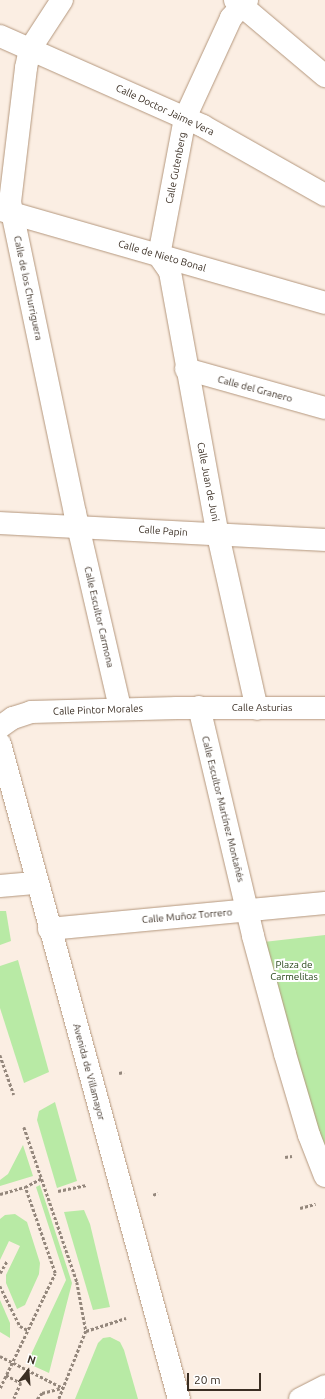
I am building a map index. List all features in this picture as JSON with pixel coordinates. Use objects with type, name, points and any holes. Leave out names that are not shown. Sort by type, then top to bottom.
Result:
[{"type":"main road","points":[[30,49],[62,0]]},
{"type":"main road","points":[[241,2],[325,76]]},
{"type":"main road","name":"Calle Gutenberg","points":[[159,256],[185,118],[231,18],[241,2]]},
{"type":"main road","name":"Calle Doctor Jaime Vera","points":[[0,36],[185,118],[325,195]]},
{"type":"main road","name":"Calle de los Churriguera","points":[[30,49],[6,212],[78,525]]},
{"type":"main road","name":"Calle de Nieto Bonal","points":[[6,212],[325,303]]},
{"type":"main road","name":"Calle Juan de Juni","points":[[159,256],[170,272],[186,369],[218,535],[257,709]]},
{"type":"main road","name":"Calle del Granero","points":[[186,369],[325,408]]},
{"type":"main road","name":"Calle Papin","points":[[0,523],[78,525],[218,535],[325,540]]},
{"type":"main road","name":"Calle Escultor Carmona","points":[[78,525],[120,708]]},
{"type":"main road","name":"Calle Pintor Morales","points":[[0,727],[13,718],[31,712],[120,708],[199,707]]},
{"type":"main road","name":"Calle Asturias","points":[[199,707],[324,711]]},
{"type":"main road","name":"Calle Escultor Martínez Montañés","points":[[199,707],[247,910]]},
{"type":"main road","name":"Avenida de Villamayor","points":[[0,744],[49,929],[179,1399]]},
{"type":"main road","points":[[0,886],[37,882]]},
{"type":"main road","name":"Calle Muñoz Torrero","points":[[49,929],[325,903]]},
{"type":"main road","points":[[247,910],[309,1134],[325,1176]]},
{"type":"main road","points":[[300,1399],[325,1386]]},
{"type":"path","points":[[0,1055],[14,1095]]},
{"type":"path","points":[[119,1074],[124,1072]]},
{"type":"path","points":[[24,1127],[77,1282],[86,1331],[59,1399]]},
{"type":"path","points":[[0,1194],[25,1187],[42,1178]]},
{"type":"path","points":[[58,1191],[86,1185]]},
{"type":"path","points":[[0,1388],[55,1273],[25,1187]]},
{"type":"path","points":[[153,1195],[158,1193]]},
{"type":"path","points":[[300,1208],[315,1204]]},
{"type":"path","points":[[0,1273],[7,1261]]},
{"type":"path","points":[[0,1286],[20,1326],[28,1330]]},
{"type":"path","points":[[86,1331],[126,1318]]},
{"type":"path","points":[[0,1356],[63,1388]]},
{"type":"path","points":[[6,1375],[21,1383],[14,1399]]},
{"type":"path","points":[[37,1399],[42,1393],[63,1388]]},
{"type":"green space","points":[[0,911],[6,911],[11,941],[0,945]]},
{"type":"green space","name":"Plaza de Carmelitas","points":[[325,935],[325,1176],[255,943]]},
{"type":"green space","points":[[18,960],[49,1072],[24,1083],[0,1008],[0,966]]},
{"type":"green space","points":[[55,1102],[77,1181],[57,1188],[37,1120],[39,1111]]},
{"type":"green space","points":[[23,1145],[33,1176],[0,1186],[0,1180],[8,1174]]},
{"type":"green space","points":[[40,1185],[72,1283],[49,1373],[27,1363],[66,1280],[36,1187]]},
{"type":"green space","points":[[84,1210],[90,1224],[110,1307],[93,1310],[64,1212]]},
{"type":"green space","points":[[15,1214],[27,1222],[40,1263],[39,1274],[25,1305],[17,1309],[6,1283],[6,1275],[20,1246],[9,1241],[0,1260],[0,1219],[5,1215]]},
{"type":"green space","points":[[0,1300],[10,1323],[10,1338],[0,1332]]},
{"type":"green space","points":[[110,1337],[120,1342],[124,1350],[138,1399],[75,1399],[98,1343],[103,1338]]}]
